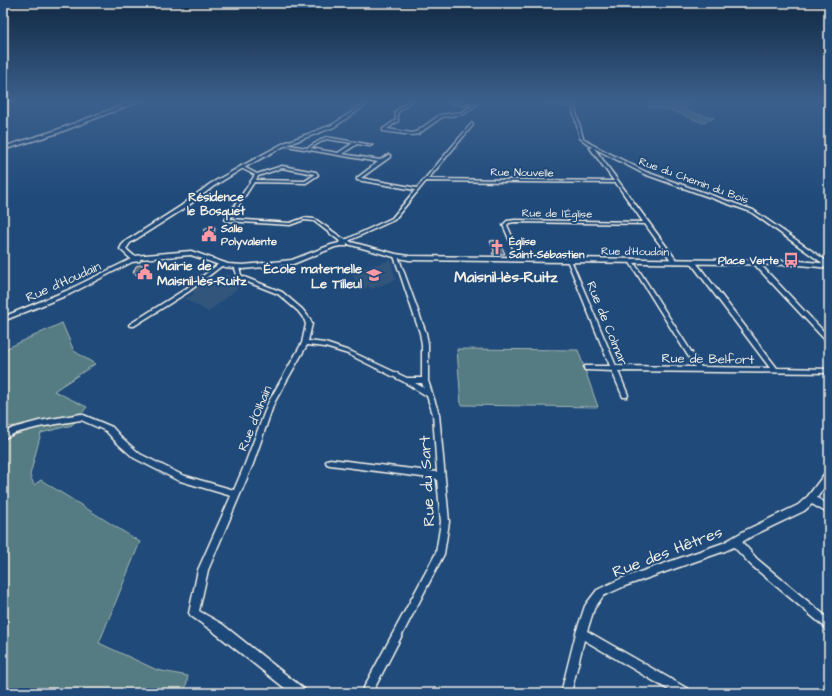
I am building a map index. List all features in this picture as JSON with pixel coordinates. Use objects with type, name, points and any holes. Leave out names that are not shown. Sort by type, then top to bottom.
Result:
[{"type":"main road","points":[[3,149],[48,134]]},
{"type":"street","points":[[132,259],[124,249],[124,246],[128,242],[183,207],[212,185],[242,167],[283,145],[312,134]]},
{"type":"street","points":[[237,268],[293,262],[345,242],[393,219],[463,134]]},
{"type":"street","name":"Rue du Chemin du Bois","points":[[581,134],[582,138],[590,145],[646,173],[752,212],[828,266]]},
{"type":"street","points":[[307,149],[326,138],[370,145]]},
{"type":"street","points":[[339,154],[356,143]]},
{"type":"street","points":[[283,145],[381,161]]},
{"type":"street","points":[[590,145],[675,262]]},
{"type":"street","points":[[389,156],[358,179],[418,189]]},
{"type":"street","points":[[242,167],[257,175]]},
{"type":"street","points":[[253,182],[306,182],[316,175],[315,173],[282,167],[257,175],[227,220],[290,224],[304,219],[315,220],[345,242]]},
{"type":"street","name":"Rue Nouvelle","points":[[426,180],[617,182]]},
{"type":"street","name":"Rue de l'Église","points":[[520,259],[505,225],[508,222],[647,223]]},
{"type":"street","name":"Rue d'Houdain","points":[[345,242],[396,256],[800,263],[828,266]]},
{"type":"street","name":"Rue d'Houdain","points":[[3,319],[80,288],[132,259],[137,260],[140,258],[191,253],[237,268]]},
{"type":"street","name":"Rue du Sart","points":[[366,693],[440,554],[445,522],[436,414],[425,381],[425,344],[423,334],[396,256]]},
{"type":"street","name":"Rue de Colmar","points":[[569,260],[625,395]]},
{"type":"street","points":[[631,261],[699,370]]},
{"type":"street","points":[[693,262],[776,371]]},
{"type":"street","points":[[756,263],[829,341]]},
{"type":"street","points":[[132,325],[186,291],[222,264]]},
{"type":"street","name":"Rue d'Olhain","points":[[237,268],[239,275],[242,278],[280,293],[292,302],[308,318],[309,324],[305,343],[271,403],[249,464],[202,570],[194,613],[218,628],[300,693]]},
{"type":"street","points":[[305,343],[325,345],[350,353],[406,380],[429,394]]},
{"type":"street","name":"Rue de Belfort","points":[[587,368],[829,371]]},
{"type":"street","points":[[406,380],[425,381]]},
{"type":"street","points":[[3,436],[13,431],[39,424],[81,417],[109,429],[137,456],[180,478],[236,494]]},
{"type":"street","points":[[330,462],[441,476]]},
{"type":"street","name":"Rue des Hêtres","points":[[566,693],[581,633],[590,606],[600,593],[623,582],[725,547],[801,508],[811,499],[829,474]]},
{"type":"street","points":[[811,499],[829,510]]},
{"type":"street","points":[[735,541],[754,562],[829,626]]},
{"type":"street","points":[[581,633],[684,693]]},
{"type":"shaded area","name":"École maternelle Le Tilleul","points":[[391,260],[396,280],[371,289],[368,286],[363,289],[356,282],[351,272]]},
{"type":"shaded area","points":[[227,274],[242,283],[235,291],[208,312],[185,299],[195,293],[190,291],[201,281],[211,284]]},
{"type":"green space","points":[[62,323],[74,351],[95,364],[54,391],[87,407],[83,412],[76,415],[16,427],[3,427],[3,350]]},
{"type":"green space","points":[[457,349],[578,350],[598,407],[461,405]]},
{"type":"green space","points":[[76,421],[72,425],[41,433],[30,475],[34,485],[41,480],[140,542],[99,643],[157,670],[188,676],[186,687],[182,693],[3,693],[3,439],[33,429]]},
{"type":"building","name":"Salle Polyvalente","points":[[215,227],[214,238],[203,239],[205,228]]},
{"type":"building","name":"Église Saint-Sébastien","points":[[497,240],[500,242],[505,254],[492,254],[494,251],[490,241]]},
{"type":"building","points":[[145,265],[142,277],[133,273],[136,266]]},
{"type":"place","name":"Salle Polyvalente","points":[[209,234]]},
{"type":"place","name":"Église Saint-Sébastien","points":[[497,247]]},
{"type":"place","name":"Place Verte","points":[[791,260]]},
{"type":"place","name":"Mairie de Maisnil-lès-Ruitz","points":[[145,272]]},
{"type":"place","name":"École maternelle Le Tilleul","points":[[374,275]]},
{"type":"district","name":"Résidence le Bosquet","points":[[216,204]]},
{"type":"district","name":"Maisnil-lès-Ruitz","points":[[506,277]]}]
